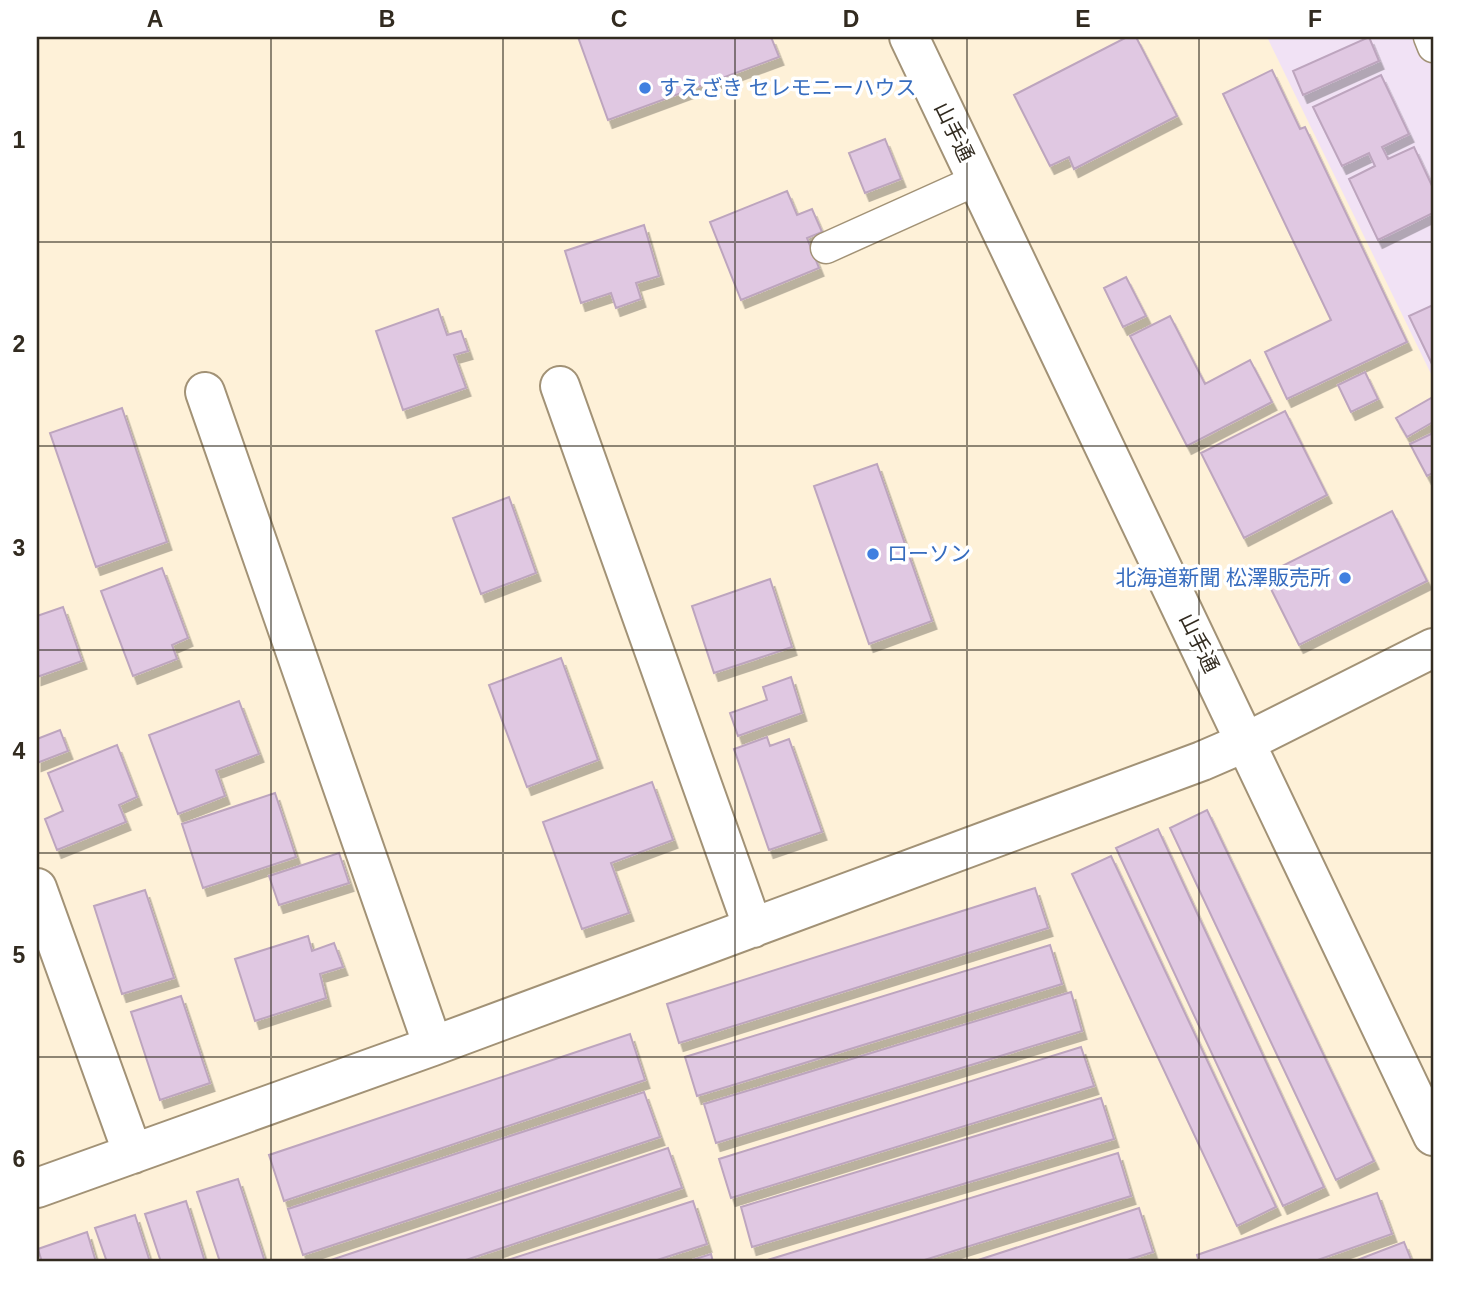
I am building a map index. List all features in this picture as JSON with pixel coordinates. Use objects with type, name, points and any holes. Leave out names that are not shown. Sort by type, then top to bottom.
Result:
[{"type":"street","name":"山手通","points":[[909,37],[1433,1136]]},
{"type":"street","points":[[560,386],[753,928]]},
{"type":"street","points":[[205,392],[433,1046]]},
{"type":"street","points":[[37,1188],[433,1046],[1202,761],[1246,742],[1433,648]]},
{"type":"street","points":[[37,888],[133,1154]]},
{"type":"lane","points":[[1429,37],[1433,47]]},
{"type":"lane","points":[[826,248],[977,180]]},
{"type":"shaded area","points":[[1267,37],[1433,37],[1433,378]]},
{"type":"building","name":"すえざき セレモニーハウス","points":[[578,37],[771,37],[779,57],[608,120]]},
{"type":"building","points":[[1127,37],[1136,37],[1177,116],[1074,169],[1069,157],[1050,166],[1014,95]]},
{"type":"building","points":[[1369,37],[1379,61],[1303,95],[1293,71]]},
{"type":"building","points":[[1272,70],[1300,129],[1305,127],[1407,342],[1287,399],[1265,352],[1331,320],[1223,94]]},
{"type":"building","points":[[1381,75],[1409,134],[1382,147],[1388,159],[1414,147],[1433,188],[1433,213],[1378,240],[1349,179],[1375,166],[1369,153],[1342,166],[1313,107]]},
{"type":"building","points":[[885,139],[901,179],[865,193],[849,153]]},
{"type":"building","points":[[787,191],[797,215],[812,209],[822,232],[807,238],[819,268],[741,300],[710,222]]},
{"type":"building","points":[[644,225],[659,276],[636,283],[641,299],[616,308],[611,293],[581,303],[565,251]]},
{"type":"building","points":[[1126,277],[1146,316],[1123,327],[1104,288]]},
{"type":"building","points":[[1433,305],[1433,366],[1409,316]]},
{"type":"building","points":[[438,309],[447,335],[461,331],[468,351],[454,355],[466,388],[403,410],[376,331]]},
{"type":"building","points":[[1170,316],[1205,384],[1250,360],[1272,402],[1187,446],[1130,336]]},
{"type":"building","points":[[1365,372],[1378,399],[1351,412],[1338,385]]},
{"type":"building","points":[[1433,397],[1433,422],[1407,437],[1396,418]]},
{"type":"building","points":[[122,408],[167,542],[96,567],[50,433]]},
{"type":"building","points":[[1285,411],[1327,495],[1244,538],[1201,453]]},
{"type":"building","points":[[1433,433],[1433,473],[1427,476],[1410,444]]},
{"type":"building","name":"ローソン","points":[[877,464],[932,621],[869,644],[814,486]]},
{"type":"building","points":[[509,497],[536,573],[481,594],[453,518]]},
{"type":"building","name":"北海道新聞 松澤販売所","points":[[1392,511],[1427,581],[1299,645],[1264,575]]},
{"type":"building","points":[[162,568],[188,638],[172,645],[177,659],[133,676],[101,591]]},
{"type":"building","points":[[770,579],[792,647],[714,673],[692,606]]},
{"type":"building","points":[[63,607],[82,661],[37,677],[37,616]]},
{"type":"building","points":[[561,658],[598,760],[527,787],[489,685]]},
{"type":"building","points":[[791,677],[802,713],[738,736],[730,713],[767,700],[763,687]]},
{"type":"building","points":[[239,701],[259,754],[216,770],[225,796],[178,814],[149,735]]},
{"type":"building","points":[[60,730],[68,751],[37,763],[37,739]]},
{"type":"building","points":[[767,737],[770,746],[789,739],[822,832],[769,850],[734,749]]},
{"type":"building","points":[[117,745],[137,797],[119,805],[126,822],[57,850],[45,819],[63,811],[48,773]]},
{"type":"building","points":[[652,782],[673,840],[611,863],[629,913],[582,929],[543,822]]},
{"type":"building","points":[[275,793],[296,857],[203,888],[182,824]]},
{"type":"building","points":[[1207,810],[1374,1161],[1336,1180],[1170,828]]},
{"type":"building","points":[[1158,829],[1324,1187],[1283,1206],[1116,848]]},
{"type":"building","points":[[339,853],[349,883],[279,905],[269,876]]},
{"type":"building","points":[[1111,856],[1276,1207],[1237,1226],[1072,874]]},
{"type":"building","points":[[1035,888],[1048,928],[679,1043],[667,1004]]},
{"type":"building","points":[[145,890],[174,978],[122,994],[94,906]]},
{"type":"building","points":[[308,936],[312,951],[334,943],[343,967],[320,974],[326,998],[255,1021],[235,959]]},
{"type":"building","points":[[1050,945],[1062,984],[697,1096],[685,1057]]},
{"type":"building","points":[[1071,992],[1082,1031],[716,1143],[704,1104]]},
{"type":"building","points":[[181,996],[210,1083],[160,1100],[131,1012]]},
{"type":"building","points":[[630,1034],[645,1080],[284,1201],[269,1155]]},
{"type":"building","points":[[1081,1047],[1094,1086],[731,1198],[719,1159]]},
{"type":"building","points":[[644,1092],[660,1137],[303,1255],[288,1209]]},
{"type":"building","points":[[1101,1098],[1114,1139],[752,1247],[741,1207]]},
{"type":"building","points":[[668,1148],[682,1188],[460,1262],[325,1262]]},
{"type":"building","points":[[1118,1153],[1131,1196],[918,1262],[761,1262]]},
{"type":"building","points":[[238,1179],[265,1262],[220,1262],[197,1192]]},
{"type":"building","points":[[1377,1193],[1392,1234],[1312,1262],[1199,1262],[1197,1255]]},
{"type":"building","points":[[186,1201],[205,1262],[161,1262],[145,1214]]},
{"type":"building","points":[[693,1201],[707,1244],[651,1262],[501,1262]]},
{"type":"building","points":[[1139,1208],[1153,1252],[1121,1262],[972,1262]]},
{"type":"building","points":[[135,1215],[150,1262],[107,1262],[95,1228]]},
{"type":"building","points":[[87,1232],[96,1262],[42,1262],[38,1249]]},
{"type":"building","points":[[1404,1242],[1412,1262],[1352,1262]]},
{"type":"building","points":[[711,1254],[713,1262],[686,1262]]},
{"type":"place","name":"すえざき セレモニーハウス","points":[[645,88]]},
{"type":"place","name":"ローソン","points":[[873,554]]},
{"type":"place","name":"北海道新聞 松澤販売所","points":[[1345,578]]}]
